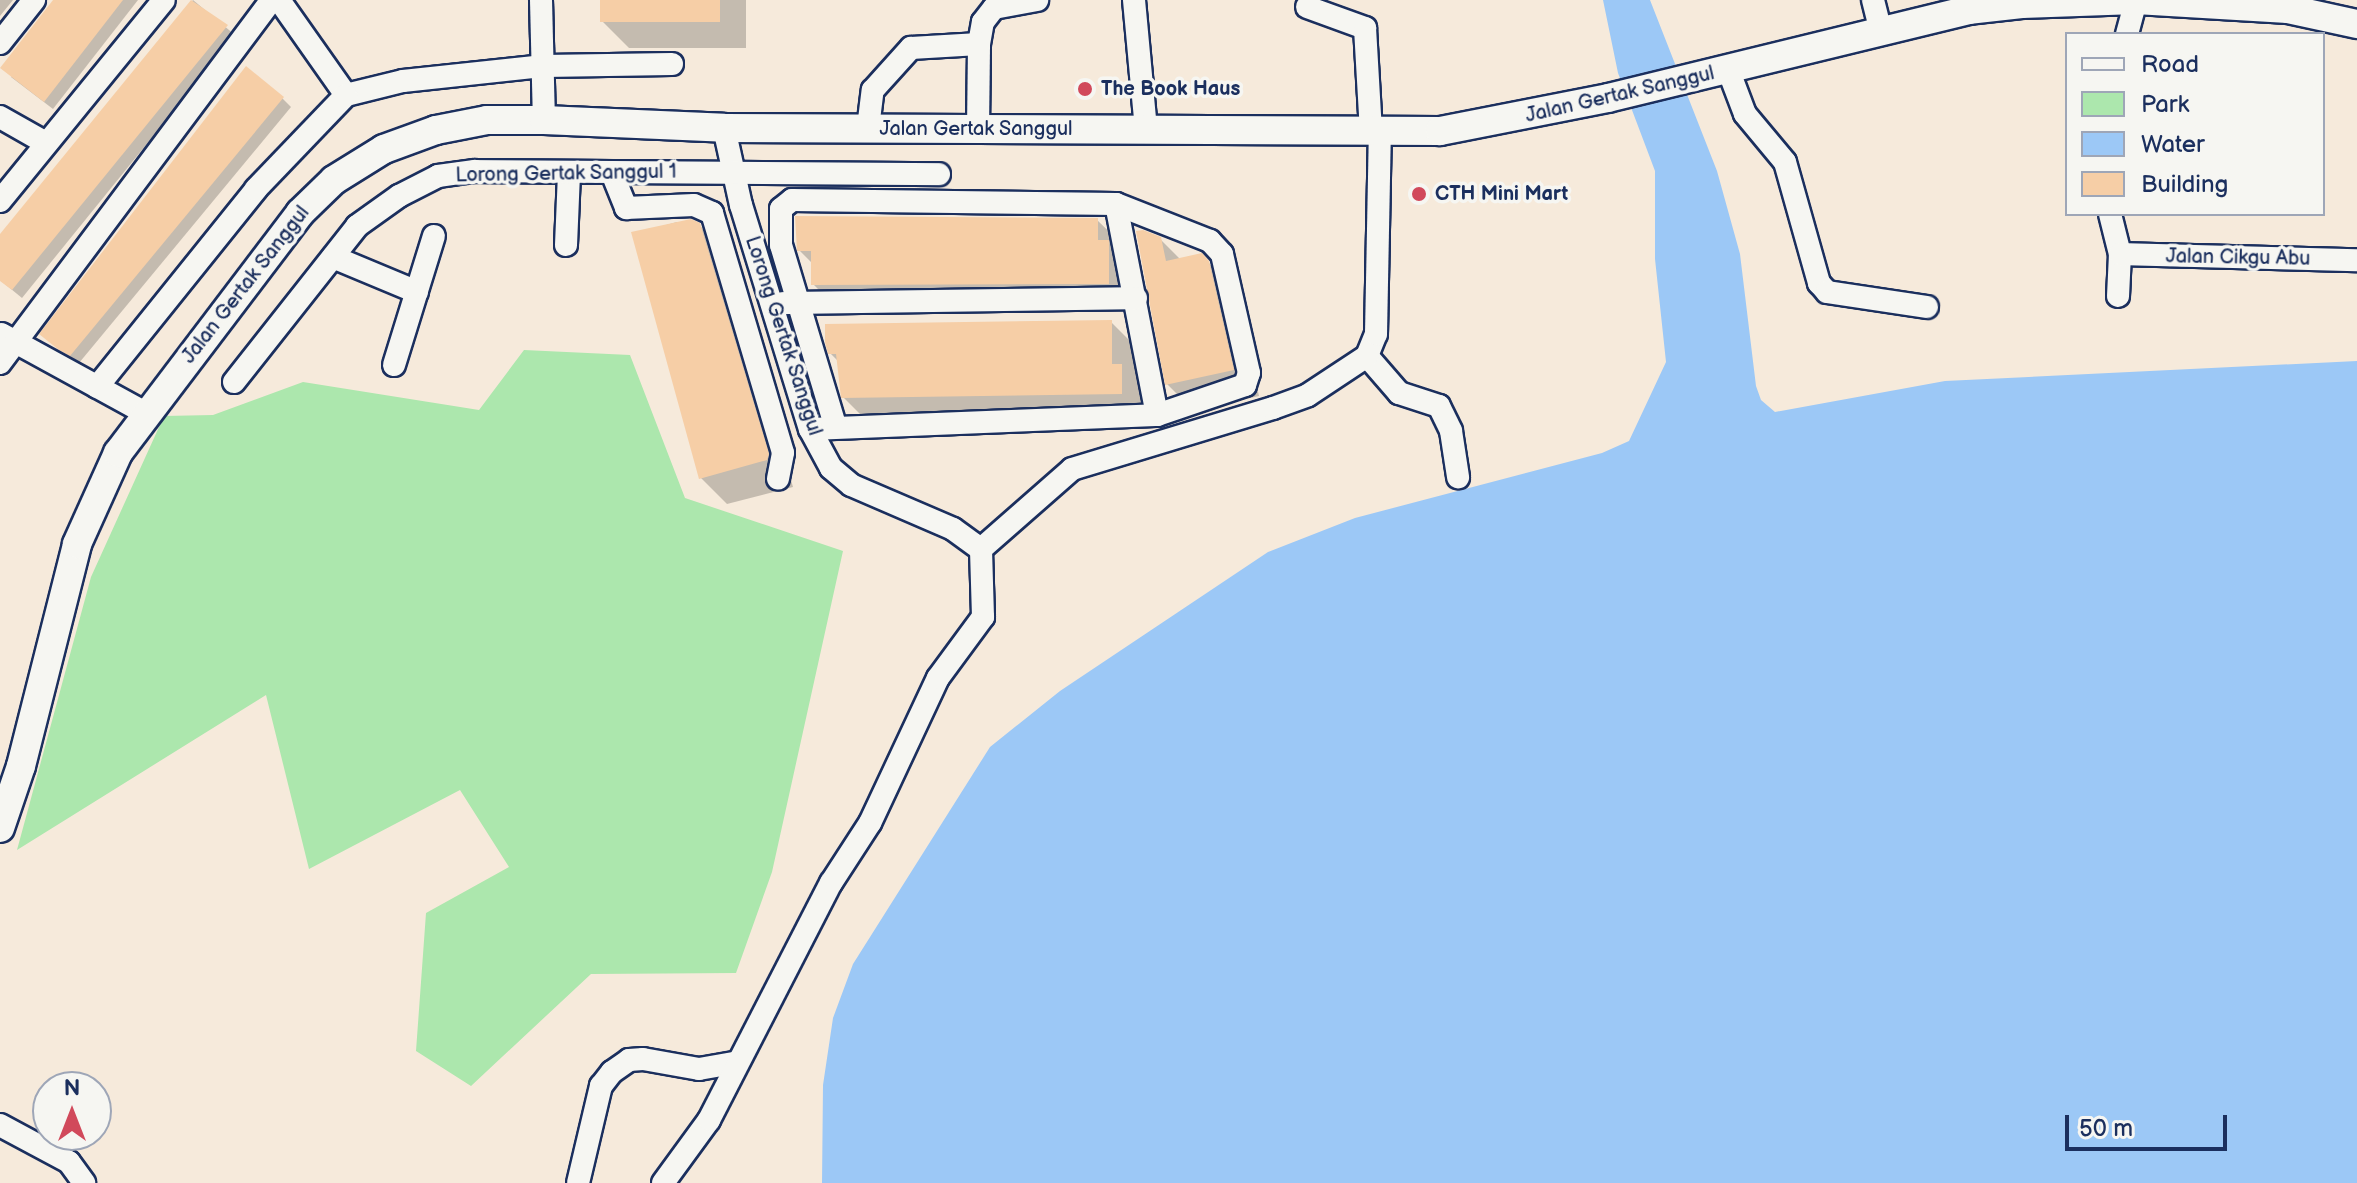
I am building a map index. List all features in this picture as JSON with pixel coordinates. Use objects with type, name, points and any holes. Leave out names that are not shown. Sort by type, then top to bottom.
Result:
[{"type":"main road","name":"Jalan Gertak Sanggul","points":[[0,828],[21,766],[77,544],[93,499],[145,413],[275,244],[334,180],[384,149],[436,130],[487,120],[544,120],[724,128],[1375,133],[1488,125],[1968,10],[2144,1],[2290,5],[2357,24]]},
{"type":"street","points":[[0,43],[34,0]]},
{"type":"street","points":[[0,201],[164,0]]},
{"type":"street","points":[[0,363],[6,337],[272,0]]},
{"type":"street","points":[[279,0],[346,95]]},
{"type":"street","points":[[541,0],[544,120]]},
{"type":"street","points":[[978,129],[979,44],[983,22],[994,8],[1037,0]]},
{"type":"street","points":[[1134,0],[1146,130]]},
{"type":"street","points":[[1873,0],[1881,32]]},
{"type":"street","points":[[2128,32],[2144,1]]},
{"type":"street","points":[[663,1183],[692,1150],[831,883],[860,842],[938,678],[983,617],[981,549],[1072,469],[1285,404],[1308,395],[1367,356],[1376,334],[1375,133],[1365,28],[1307,7]]},
{"type":"street","points":[[868,128],[873,90],[911,48],[979,44]]},
{"type":"street","points":[[97,387],[256,189],[346,95],[403,81],[544,66],[672,64]]},
{"type":"street","points":[[1728,69],[1745,114],[1785,162],[1819,283],[1827,292],[1927,307]]},
{"type":"street","points":[[0,117],[46,143]]},
{"type":"street","name":"Lorong Gertak Sanggul","points":[[724,128],[813,435],[839,477],[953,529],[981,549]]},
{"type":"street","name":"Lorong Gertak Sanggul 1","points":[[234,382],[357,226],[399,196],[438,176],[475,171],[939,174]]},
{"type":"street","points":[[566,245],[569,172]]},
{"type":"street","points":[[612,173],[626,208],[694,205],[712,213],[783,453],[778,479]]},
{"type":"street","points":[[783,453],[835,425],[1157,415],[1245,385],[1249,373],[1218,247],[1116,204],[792,200],[781,209],[781,245],[835,425]]},
{"type":"street","points":[[1116,204],[1157,415]]},
{"type":"street","points":[[2110,216],[2120,254],[2118,296]]},
{"type":"street","points":[[394,365],[434,236]]},
{"type":"street","name":"Jalan Cikgu Abu","points":[[2120,254],[2357,260]]},
{"type":"street","points":[[333,257],[417,292]]},
{"type":"street","points":[[774,304],[1136,298]]},
{"type":"street","points":[[6,337],[145,413]]},
{"type":"street","points":[[1367,356],[1399,393],[1439,406],[1451,431],[1458,477]]},
{"type":"street","points":[[578,1183],[601,1086],[612,1072],[643,1059],[699,1069],[737,1062]]},
{"type":"street","points":[[0,1125],[69,1162],[84,1183]]},
{"type":"green space","points":[[524,350],[630,355],[685,498],[843,551],[772,872],[736,973],[591,974],[471,1086],[416,1051],[426,913],[509,867],[460,790],[309,869],[266,695],[17,850],[91,577],[164,416],[213,415],[303,382],[479,410]]},
{"type":"water","points":[[1603,0],[1650,0],[1717,171],[1740,254],[1756,386],[1761,400],[1775,412],[1945,381],[2357,361],[2357,1183],[822,1183],[823,1085],[833,1018],[853,964],[990,747],[1060,691],[1268,552],[1355,518],[1602,453],[1629,441],[1666,362],[1655,259],[1655,171],[1618,73]]},
{"type":"building","points":[[53,0],[123,0],[44,102],[0,68]]},
{"type":"building","points":[[191,0],[228,25],[12,290],[0,281],[0,234]]},
{"type":"building","points":[[600,0],[720,0],[720,22],[600,22]]},
{"type":"building","points":[[246,66],[284,97],[70,356],[59,350],[39,334]]},
{"type":"building","points":[[795,216],[1098,218],[1098,240],[1109,240],[1109,284],[811,285],[811,251],[797,251]]},
{"type":"building","points":[[691,219],[700,223],[769,454],[767,460],[699,479],[631,232]]},
{"type":"building","points":[[1143,230],[1161,237],[1166,261],[1202,253],[1209,261],[1234,370],[1165,385],[1136,231]]},
{"type":"building","points":[[1112,320],[1112,364],[1122,364],[1122,394],[841,398],[836,354],[828,354],[825,342],[825,324]]},
{"type":"place","name":"The Book Haus","points":[[1085,89]]},
{"type":"place","name":"CTH Mini Mart","points":[[1419,194]]}]
